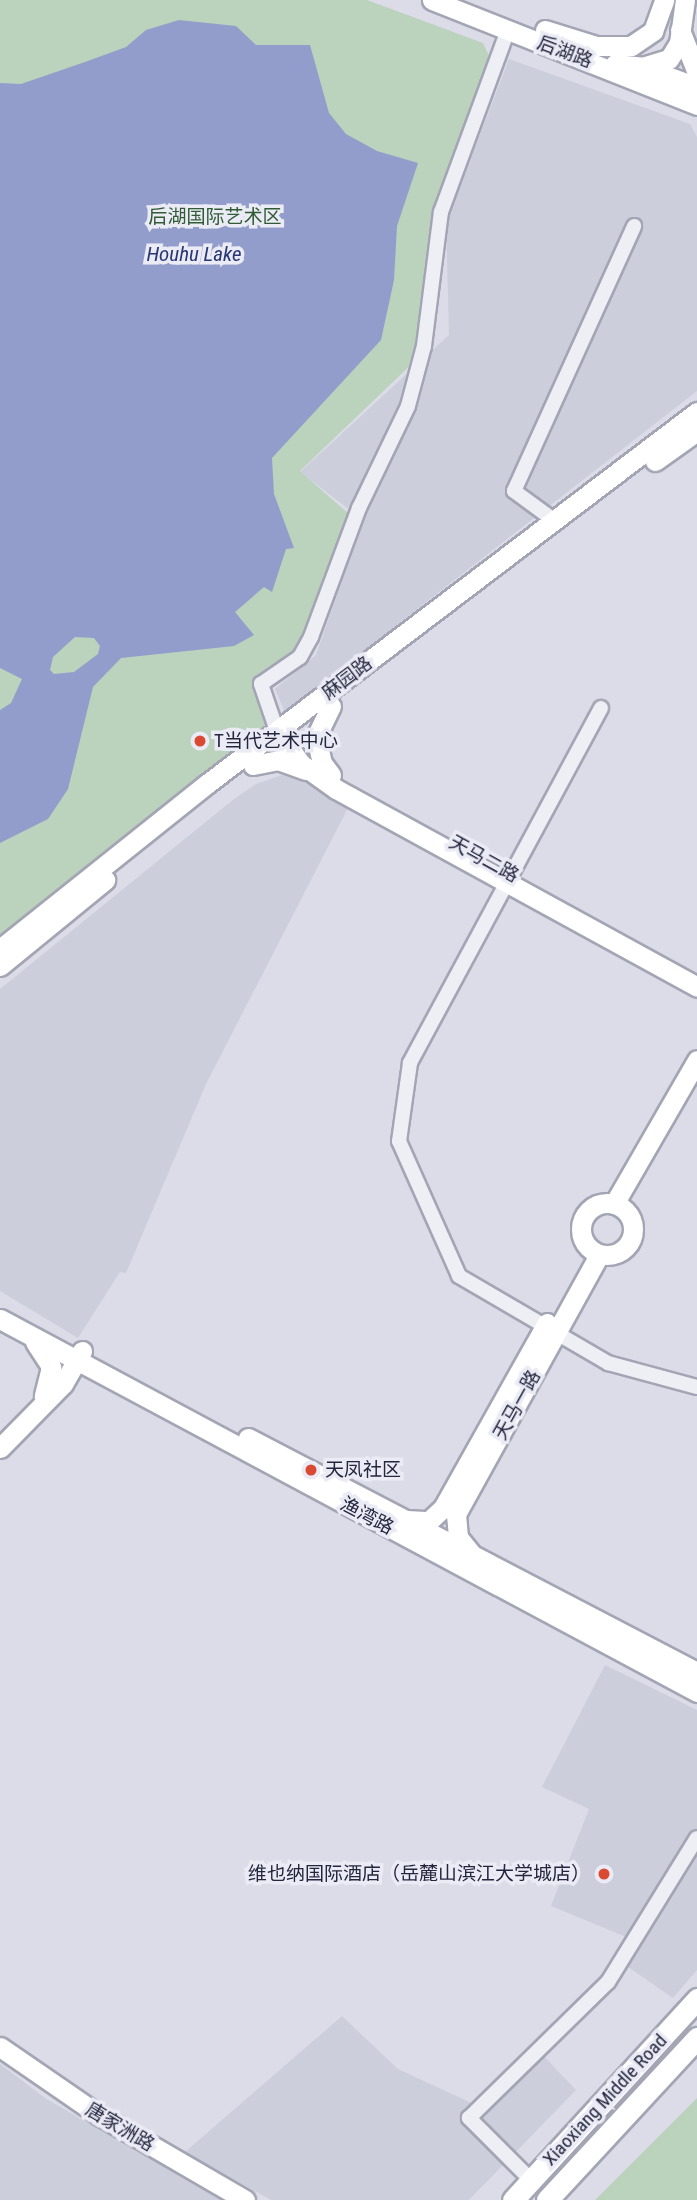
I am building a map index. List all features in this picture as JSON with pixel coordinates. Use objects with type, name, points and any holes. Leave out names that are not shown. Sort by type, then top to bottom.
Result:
[{"type":"main road","name":"后湖路","points":[[432,0],[508,30],[582,51],[619,48],[643,41],[660,20],[666,0]]},
{"type":"main road","name":"后湖路","points":[[466,0],[697,105]]},
{"type":"main road","points":[[666,0],[689,27]]},
{"type":"main road","points":[[687,0],[697,73]]},
{"type":"main road","points":[[642,66],[669,59],[689,27]]},
{"type":"main road","points":[[582,51],[642,66],[697,87]]},
{"type":"main road","name":"麻园路","points":[[0,948],[285,733],[697,412]]},
{"type":"main road","name":"麻园路","points":[[0,966],[253,765],[285,733],[331,706],[697,431]]},
{"type":"main road","points":[[253,765],[278,760],[324,776],[316,737],[331,706]]},
{"type":"main road","name":"天马二路","points":[[285,733],[310,757],[324,776],[508,878],[697,976]]},
{"type":"main road","points":[[508,878],[697,987]]},
{"type":"main road","points":[[619,1207],[697,1060]]},
{"type":"main road","points":[[619,1207],[697,1078]]},
{"type":"main road","points":[[597,1205],[619,1207],[632,1222],[632,1239],[621,1252],[594,1252],[580,1233],[584,1216],[597,1205]]},
{"type":"main road","name":"天马一路","points":[[473,1555],[458,1537],[456,1514],[594,1252]]},
{"type":"main road","name":"渔湾路","points":[[0,1304],[119,1383],[697,1692]]},
{"type":"main road","name":"渔湾路","points":[[0,1319],[24,1332],[75,1352],[697,1671]]},
{"type":"main road","name":"天马一路","points":[[404,1520],[429,1521],[443,1508],[551,1330]]},
{"type":"main road","points":[[24,1332],[49,1359],[52,1375],[48,1397]]},
{"type":"main road","points":[[0,1448],[48,1397],[75,1352]]},
{"type":"main road","points":[[0,1441],[48,1397],[67,1384],[89,1377],[119,1383]]},
{"type":"main road","name":"Xiaoxiang Middle Road","points":[[513,2200],[697,1999]]},
{"type":"main road","name":"Xiaoxiang Middle Road","points":[[547,2200],[697,2038]]},
{"type":"main road","name":"唐家洲路","points":[[0,2048],[99,2115],[245,2200]]},
{"type":"main road","name":"唐家洲路","points":[[0,2055],[103,2124],[231,2200]]},
{"type":"street","points":[[285,733],[261,684],[300,657],[311,637],[359,508],[408,406],[424,346],[440,212],[508,30]]},
{"type":"street","points":[[555,521],[514,491],[634,226]]},
{"type":"street","points":[[601,708],[410,1063],[399,1141],[459,1276],[608,1363],[697,1387]]},
{"type":"street","points":[[531,2180],[470,2118],[608,1982],[697,1838]]},
{"type":"shaded area","points":[[509,59],[690,124],[697,137],[697,391],[285,712],[275,689],[316,655],[363,520],[300,472],[449,335],[446,224]]},
{"type":"shaded area","points":[[282,775],[314,784],[348,808],[206,1084],[126,1273],[120,1272],[78,1338],[0,1291],[0,989],[234,799],[256,784]]},
{"type":"shaded area","points":[[605,1665],[697,1710],[697,1970],[673,1998],[615,1958],[631,1939],[551,1906],[589,1809],[542,1787]]},
{"type":"shaded area","points":[[342,2016],[398,2069],[478,2106],[536,2048],[576,2090],[469,2200],[271,2200],[185,2152]]},
{"type":"shaded area","points":[[0,2064],[45,2098],[221,2200],[0,2200]]},
{"type":"green space","name":"Houhu Lake","points":[[0,0],[367,0],[483,43],[491,60],[434,219],[419,357],[300,471],[350,515],[318,614],[297,653],[256,679],[269,729],[0,940]]},
{"type":"green space","points":[[697,2098],[697,2200],[595,2200]]},
{"type":"water","name":"Houhu Lake","points":[[179,20],[236,26],[256,45],[310,45],[329,113],[346,134],[377,151],[418,163],[397,226],[394,280],[381,340],[272,458],[274,494],[294,548],[286,549],[272,592],[264,587],[235,612],[254,635],[234,646],[121,658],[93,687],[68,789],[48,819],[0,843],[0,710],[11,703],[22,679],[0,668],[0,83],[21,84],[85,62],[126,47],[146,30]],"holes":[[[75,637],[94,638],[100,646],[98,654],[74,672],[54,674],[50,670],[53,657]]]},
{"type":"place","name":"T当代艺术中心","points":[[200,741]]},
{"type":"place","name":"天凤社区","points":[[311,1470]]},
{"type":"place","name":"维也纳国际酒店（岳麓山滨江大学城店）","points":[[604,1874]]},
{"type":"park label","name":"后湖国际艺术区","points":[[215,217]]}]
